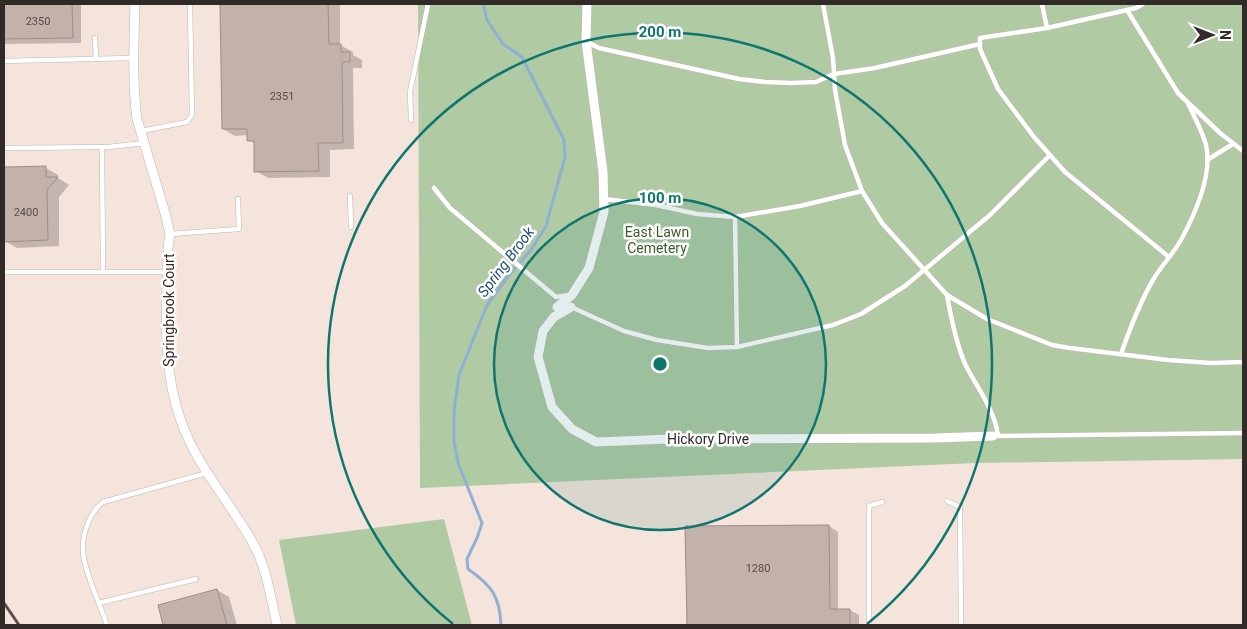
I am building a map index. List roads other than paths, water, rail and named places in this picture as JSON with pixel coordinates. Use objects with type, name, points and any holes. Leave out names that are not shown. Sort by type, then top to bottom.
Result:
[{"type":"street","name":"Springbrook Court","points":[[134,4],[135,104],[170,234],[167,344],[170,382],[181,422],[190,444],[206,474],[254,546],[262,562],[277,625]]},
{"type":"street","points":[[557,307],[572,295],[588,268],[604,212],[600,148],[586,41],[587,4]]},
{"type":"street","name":"Hickory Drive","points":[[571,307],[554,317],[543,331],[538,357],[552,407],[572,429],[596,442],[669,439],[926,438],[996,435]]},
{"type":"lane","points":[[141,132],[187,122],[192,115],[190,4]]},
{"type":"lane","points":[[411,120],[410,92],[428,4]]},
{"type":"lane","points":[[824,4],[833,58],[835,90],[846,145],[862,191],[882,223],[947,295],[987,319],[1052,345],[1210,363],[1243,362]]},
{"type":"lane","points":[[1042,4],[1047,28]]},
{"type":"lane","points":[[1143,4],[1128,10],[1047,28],[980,38],[980,49],[998,89],[1034,138],[1072,178],[1169,257]]},
{"type":"lane","points":[[1128,10],[1178,93],[1243,151]]},
{"type":"lane","points":[[95,38],[96,59]]},
{"type":"lane","points":[[586,41],[599,48],[697,70],[765,82],[816,82],[834,74],[883,66],[980,44]]},
{"type":"lane","points":[[4,61],[134,58]]},
{"type":"lane","points":[[1121,354],[1136,311],[1154,279],[1181,240],[1203,189],[1207,173],[1206,146],[1188,103]]},
{"type":"lane","points":[[4,148],[102,147],[145,143]]},
{"type":"lane","points":[[1207,160],[1233,144]]},
{"type":"lane","points":[[102,147],[103,272]]},
{"type":"lane","points":[[571,307],[624,330],[657,340],[708,348],[738,347],[833,325],[861,314],[904,286],[990,215],[1050,155]]},
{"type":"lane","points":[[434,188],[450,208],[556,297],[572,295]]},
{"type":"lane","points":[[604,199],[656,205],[698,214],[736,217],[800,206],[862,191]]},
{"type":"lane","points":[[350,196],[351,227]]},
{"type":"lane","points":[[170,234],[239,229],[238,199]]},
{"type":"lane","points":[[736,217],[738,347]]},
{"type":"lane","points":[[4,272],[168,272]]},
{"type":"lane","points":[[947,295],[950,312],[966,364],[996,422],[996,435],[1243,433]]},
{"type":"lane","points":[[107,625],[82,551],[85,533],[95,508],[111,499],[206,474]]},
{"type":"lane","points":[[947,501],[960,506],[961,625]]},
{"type":"lane","points":[[869,625],[869,506],[882,502]]},
{"type":"lane","points":[[100,603],[196,579]]},
{"type":"waterway","name":"Spring Brook","points":[[483,4],[487,20],[503,44],[522,57],[564,140],[565,157],[546,226],[531,250],[509,275],[487,305],[459,375],[454,412],[454,441],[458,463],[482,523],[467,559],[468,569],[483,580],[493,592],[499,606],[501,625]]},
{"type":"railway","points":[[4,603],[19,625]]},
{"type":"park label","name":"East Lawn Cemetery","points":[[657,240]]}]
